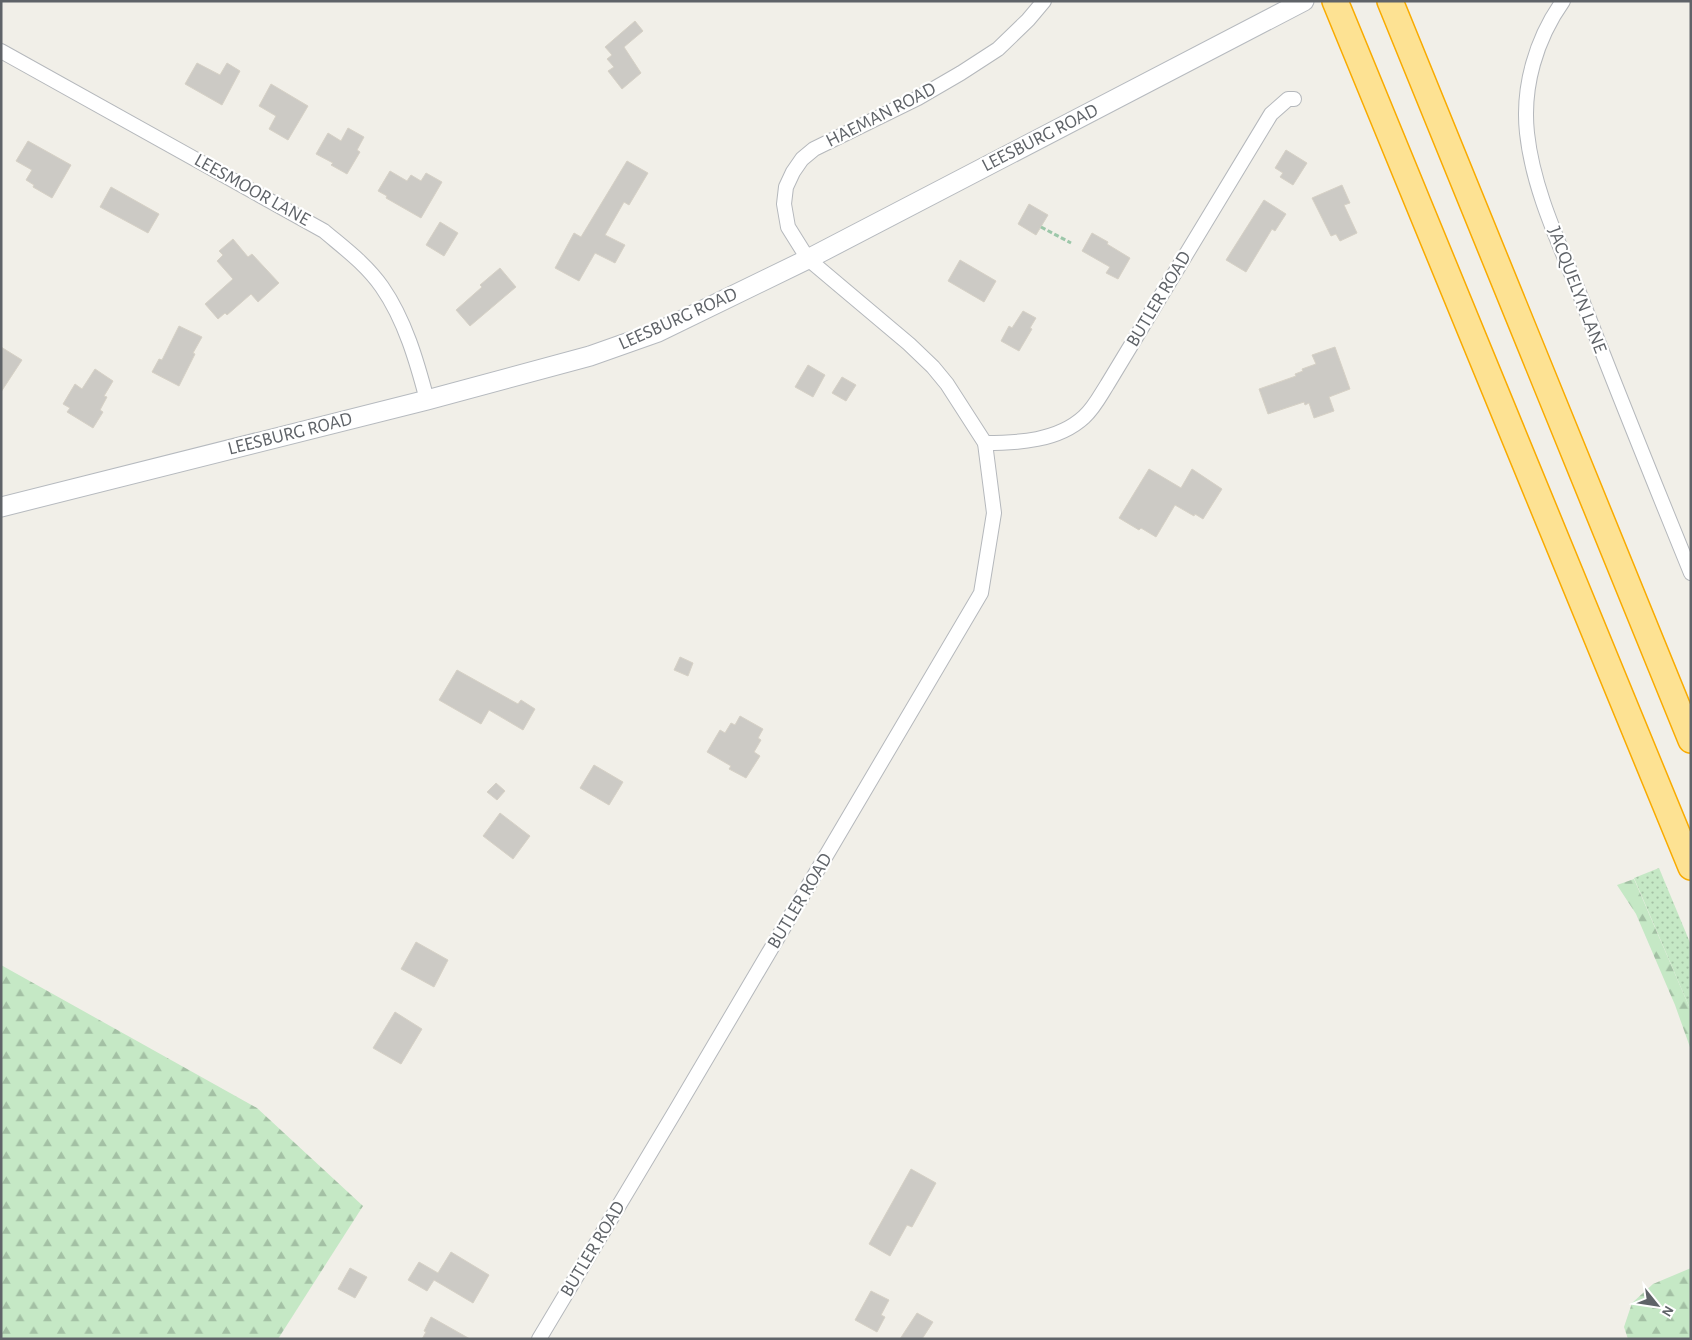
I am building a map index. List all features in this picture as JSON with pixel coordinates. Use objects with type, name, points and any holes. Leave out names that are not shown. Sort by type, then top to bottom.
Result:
[{"type":"highway","points":[[1335,1],[1691,867]]},
{"type":"highway","points":[[1390,1],[1691,740]]},
{"type":"main road","name":"LEESBURG ROAD","points":[[1,507],[427,400],[590,356],[625,344],[668,327],[808,259],[1304,1]]},
{"type":"street","name":"HAEMAN ROAD","points":[[808,259],[788,227],[784,204],[786,187],[802,159],[814,149],[918,98],[998,49],[1028,20],[1044,1]]},
{"type":"street","name":"JACQUELYN LANE","points":[[1563,1],[1545,30],[1531,71],[1526,98],[1526,132],[1530,160],[1545,207],[1620,400],[1691,573]]},
{"type":"street","name":"LEESMOOR LANE","points":[[1,51],[324,231],[349,252],[382,287],[399,319],[418,364],[427,400]]},
{"type":"street","name":"BUTLER ROAD","points":[[985,443],[1020,442],[1042,437],[1071,426],[1084,417],[1107,385],[1270,114],[1288,99],[1294,100]]},
{"type":"street","name":"BUTLER ROAD","points":[[539,1339],[686,1094],[981,593],[994,513],[985,443],[933,367],[808,259]]},
{"type":"path","points":[[1041,226],[1071,243]]},
{"type":"green space","points":[[1659,868],[1691,945],[1691,1011],[1634,878]]},
{"type":"green space","points":[[1634,879],[1691,1011],[1691,1050],[1675,1005],[1636,914],[1617,885]]},
{"type":"green space","points":[[1,965],[257,1108],[363,1206],[278,1339],[1,1339]]},
{"type":"green space","points":[[1691,1268],[1691,1339],[1628,1339],[1624,1327],[1632,1303],[1653,1284]]},
{"type":"building","points":[[635,21],[643,31],[624,47],[641,73],[622,89],[608,71],[614,67],[607,59],[612,55],[605,47]]},
{"type":"building","points":[[197,63],[220,75],[227,63],[240,71],[222,105],[185,84]]},
{"type":"building","points":[[271,84],[308,106],[288,140],[269,129],[276,116],[259,106]]},
{"type":"building","points":[[348,128],[364,137],[357,150],[360,152],[347,174],[331,165],[333,163],[316,154],[328,133],[341,141]]},
{"type":"building","points":[[28,141],[71,165],[52,198],[33,187],[34,185],[26,180],[32,170],[16,161]]},
{"type":"building","points":[[1286,150],[1307,163],[1293,185],[1280,177],[1283,173],[1275,168]]},
{"type":"building","points":[[627,161],[648,173],[629,205],[624,202],[605,235],[625,245],[615,263],[595,253],[579,281],[555,268],[574,233],[581,237]]},
{"type":"building","points":[[390,171],[407,181],[411,175],[421,181],[426,173],[442,182],[421,218],[386,198],[387,196],[378,191]]},
{"type":"building","points":[[1342,185],[1350,203],[1344,205],[1357,233],[1340,241],[1336,234],[1331,236],[1312,198]]},
{"type":"building","points":[[111,187],[159,214],[148,233],[100,207]]},
{"type":"building","points":[[1264,200],[1286,214],[1275,231],[1272,229],[1246,272],[1226,260]]},
{"type":"building","points":[[1029,204],[1048,215],[1036,235],[1018,224]]},
{"type":"building","points":[[440,222],[458,233],[444,256],[426,245]]},
{"type":"building","points":[[1092,233],[1130,258],[1118,279],[1106,273],[1110,267],[1082,251]]},
{"type":"building","points":[[233,239],[248,257],[252,254],[279,283],[258,302],[251,294],[227,315],[225,313],[218,319],[205,304],[233,279],[217,261],[223,255],[219,251]]},
{"type":"building","points":[[960,260],[996,281],[984,302],[948,281]]},
{"type":"building","points":[[500,268],[516,287],[470,326],[456,310],[482,287],[480,285]]},
{"type":"building","points":[[1023,311],[1036,318],[1019,351],[1001,341],[1009,326],[1012,328]]},
{"type":"building","points":[[179,326],[202,337],[179,386],[152,372],[159,359],[162,360]]},
{"type":"building","points":[[1,347],[22,360],[1,392]]},
{"type":"building","points":[[1335,347],[1350,389],[1329,397],[1334,411],[1314,418],[1309,403],[1305,405],[1304,402],[1268,414],[1259,389],[1296,376],[1295,374],[1303,371],[1302,369],[1316,364],[1312,355]]},
{"type":"building","points":[[808,365],[825,375],[813,397],[795,387]]},
{"type":"building","points":[[95,369],[113,381],[104,396],[107,397],[100,410],[103,412],[93,428],[67,412],[70,408],[63,404],[75,384],[82,389]]},
{"type":"building","points":[[842,377],[856,385],[846,401],[832,393]]},
{"type":"building","points":[[1149,469],[1181,488],[1192,469],[1222,489],[1203,519],[1175,505],[1156,537],[1141,528],[1139,530],[1119,518]]},
{"type":"building","points":[[680,657],[693,663],[688,676],[674,670]]},
{"type":"building","points":[[457,670],[518,704],[521,700],[535,709],[523,730],[489,710],[481,724],[439,700]]},
{"type":"building","points":[[740,716],[763,729],[758,738],[761,740],[754,752],[760,756],[746,778],[729,769],[731,766],[707,752],[720,730],[725,733],[731,723],[735,725]]},
{"type":"building","points":[[594,765],[623,782],[609,805],[580,788]]},
{"type":"building","points":[[496,783],[505,791],[497,800],[487,792]]},
{"type":"building","points":[[500,813],[530,836],[513,859],[483,836]]},
{"type":"building","points":[[416,942],[448,960],[434,987],[401,969]]},
{"type":"building","points":[[395,1012],[422,1029],[401,1064],[373,1048]]},
{"type":"building","points":[[911,1169],[936,1183],[912,1227],[907,1225],[890,1256],[869,1244]]},
{"type":"building","points":[[451,1252],[489,1275],[473,1303],[434,1280],[427,1291],[408,1280],[419,1262],[438,1273]]},
{"type":"building","points":[[350,1268],[367,1277],[355,1298],[338,1289]]},
{"type":"building","points":[[871,1291],[889,1300],[881,1315],[885,1317],[877,1332],[855,1320]]},
{"type":"building","points":[[917,1313],[933,1322],[922,1339],[900,1339]]},
{"type":"building","points":[[431,1317],[470,1339],[422,1339]]}]
